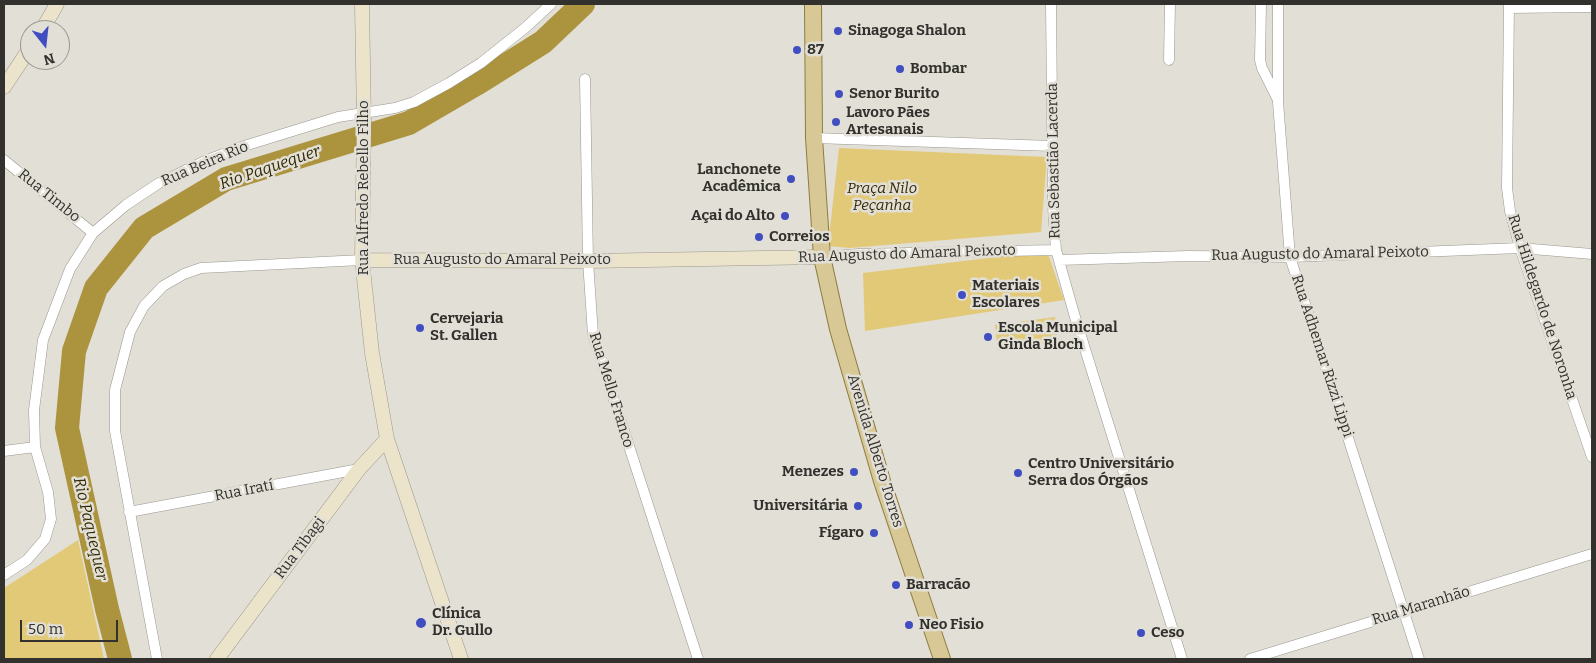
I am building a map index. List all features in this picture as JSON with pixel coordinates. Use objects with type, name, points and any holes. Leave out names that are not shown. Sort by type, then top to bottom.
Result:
[{"type":"main road","name":"Avenida Alberto Torres","points":[[813,4],[814,138],[822,257],[838,329],[882,481],[942,659]]},
{"type":"street","points":[[48,20],[57,4]]},
{"type":"street","name":"Rua Alfredo Rebello Filho","points":[[362,4],[364,118],[362,260],[372,353],[387,440],[462,659]]},
{"type":"street","name":"Rua Beira Rio","points":[[4,574],[27,560],[46,539],[51,519],[48,492],[35,447],[34,410],[43,340],[70,269],[94,233],[126,205],[159,183],[241,147],[338,117],[364,118],[414,102],[481,63],[525,28],[551,4]]},
{"type":"street","name":"Rua Sebastião Lacerda","points":[[1051,4],[1053,206],[1058,255],[1074,317],[1182,659]]},
{"type":"street","points":[[1169,60],[1170,4]]},
{"type":"street","points":[[1261,4],[1260,60],[1278,102]]},
{"type":"street","name":"Rua Adhemar Rizzi Lippi","points":[[1278,4],[1278,102],[1290,257],[1420,659]]},
{"type":"street","points":[[1509,6],[1592,7]]},
{"type":"street","name":"Rua Hildegardo de Noronha","points":[[1509,6],[1507,188],[1510,211],[1520,248],[1592,457]]},
{"type":"street","points":[[4,86],[20,63]]},
{"type":"street","name":"Rua Mello Franco","points":[[585,79],[588,261],[593,335],[698,659]]},
{"type":"street","points":[[814,138],[1053,146]]},
{"type":"street","name":"Rua Timbo","points":[[4,160],[94,233]]},
{"type":"street","name":"Rua Augusto do Amaral Peixoto","points":[[157,659],[129,512],[116,431],[114,390],[130,332],[144,306],[163,286],[184,274],[201,268],[362,260],[588,261],[822,257],[859,254],[1290,257],[1520,248],[1592,254]]},
{"type":"street","name":"Rua Tibagi","points":[[217,659],[359,470],[387,440]]},
{"type":"street","points":[[4,451],[35,447]]},
{"type":"street","name":"Rua Iratí","points":[[129,512],[359,470]]},
{"type":"street","name":"Rua Maranhão","points":[[1250,659],[1592,554]]},
{"type":"green space","name":"Praça Nilo Peçanha","points":[[839,148],[1047,157],[1041,232],[850,248],[828,246]]},
{"type":"green space","points":[[1047,251],[1064,300],[865,331],[863,273]]},
{"type":"green space","points":[[1055,317],[1058,342],[998,350],[995,325]]},
{"type":"green space","points":[[78,540],[104,659],[4,659],[4,588]]},
{"type":"waterway","name":"Rio Paquequer","points":[[120,659],[67,428],[74,351],[96,288],[144,228],[226,179],[409,123],[543,42],[583,4]]},
{"type":"place","name":"Sinagoga Shalon","points":[[838,31]]},
{"type":"place","name":"87","points":[[797,50]]},
{"type":"place","name":"Bombar","points":[[900,69]]},
{"type":"place","name":"Senor Burito","points":[[839,94]]},
{"type":"place","name":"Lavoro Pães Artesanais","points":[[836,122]]},
{"type":"place","name":"Lanchonete Acadêmica","points":[[791,179]]},
{"type":"place","name":"Açai do Alto","points":[[785,216]]},
{"type":"place","name":"Correios","points":[[759,237]]},
{"type":"place","name":"Materiais Escolares","points":[[962,295]]},
{"type":"place","name":"Cervejaria St. Gallen","points":[[420,328]]},
{"type":"place","name":"Escola Municipal Ginda Bloch","points":[[988,337]]},
{"type":"place","name":"Menezes","points":[[854,472]]},
{"type":"place","name":"Centro Universitário Serra dos Órgãos","points":[[1018,473]]},
{"type":"place","name":"Universitária","points":[[858,506]]},
{"type":"place","name":"Fígaro","points":[[874,533]]},
{"type":"place","name":"Barracão","points":[[896,585]]},
{"type":"place","name":"Clínica Dr. Gullo","points":[[421,623]]},
{"type":"place","name":"Neo Fisio","points":[[909,625]]},
{"type":"place","name":"Ceso","points":[[1141,633]]}]
